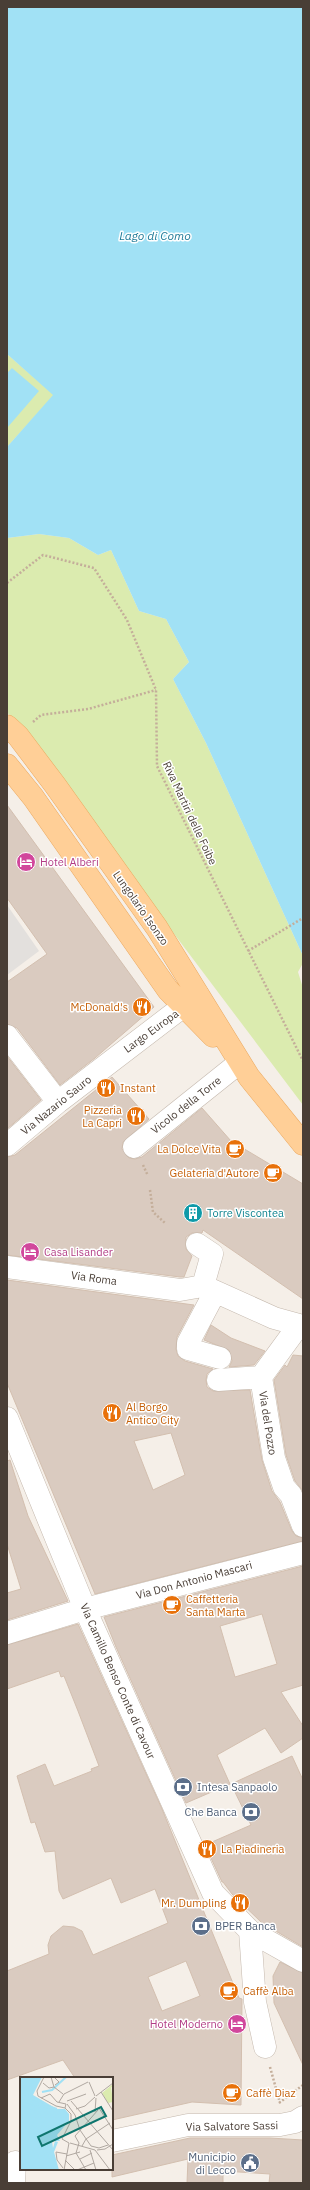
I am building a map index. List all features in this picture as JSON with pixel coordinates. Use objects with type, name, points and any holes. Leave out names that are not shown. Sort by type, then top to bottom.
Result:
[{"type":"main road","name":"Lungolario Isonzo","points":[[12,731],[157,928],[191,1001],[281,1118],[303,1144]]},
{"type":"main road","name":"Lungolario Isonzo","points":[[7,765],[33,797],[168,990],[191,1001]]},
{"type":"street","name":"Largo Europa","points":[[105,1066],[162,1021],[191,1001]]},
{"type":"street","points":[[7,1036],[58,1102]]},
{"type":"street","name":"Vicolo della Torre","points":[[134,1147],[238,1061]]},
{"type":"street","name":"Via Nazario Sauro","points":[[7,1145],[58,1102],[105,1066]]},
{"type":"street","points":[[197,1244],[212,1254],[209,1289],[188,1343],[188,1349],[220,1358]]},
{"type":"street","name":"Via Roma","points":[[7,1267],[180,1290],[209,1289]]},
{"type":"street","points":[[209,1289],[274,1318],[301,1326]]},
{"type":"street","name":"Via del Pozzo","points":[[301,1326],[261,1377],[274,1458],[284,1487],[291,1495],[301,1512]]},
{"type":"street","points":[[218,1380],[261,1377]]},
{"type":"street","name":"Via Camillo Benso Conte di Cavour","points":[[7,1418],[85,1609],[213,1893],[250,1931],[303,1961]]},
{"type":"street","name":"Via Don Antonio Mascari","points":[[7,1633],[85,1609],[303,1553]]},
{"type":"street","points":[[250,1931],[254,2002],[265,2047]]},
{"type":"street","name":"Via Salvatore Sassi","points":[[113,2141],[188,2125],[280,2126],[295,2122],[303,2117]]},
{"type":"path","name":"Riva Martiri delle Foibe","points":[[7,583],[43,555],[94,568],[127,620],[156,690],[157,766],[303,1061]]},
{"type":"path","points":[[12,731],[41,715],[88,709],[156,690]]},
{"type":"path","points":[[248,951],[303,918]]},
{"type":"path","points":[[150,1190],[153,1212],[165,1223]]},
{"type":"path","points":[[265,2047],[280,2103],[303,2086]]},
{"type":"green space","points":[[7,354],[54,395],[7,447]]},
{"type":"green space","points":[[39,534],[69,538],[98,555],[111,550],[139,611],[166,619],[189,662],[173,679],[206,743],[303,956],[303,963],[298,972],[303,988],[303,1105],[7,712],[7,538]]},
{"type":"shaded area","points":[[7,905],[39,951],[7,975]]},
{"type":"water","name":"Lago di Como","points":[[7,7],[303,7],[303,956],[206,743],[173,679],[189,662],[166,619],[139,611],[111,550],[98,555],[69,538],[39,534],[7,538],[7,447],[53,395],[7,354]]},
{"type":"water","points":[[12,368],[39,391],[7,428],[7,373]]},
{"type":"building","points":[[7,805],[154,1007],[95,1058],[60,1085],[17,1028],[7,1024],[7,982],[47,954],[7,898]]},
{"type":"building","points":[[7,1056],[41,1100],[7,1129]]},
{"type":"building","points":[[112,1077],[149,1119],[123,1142],[122,1149],[129,1158],[135,1159],[142,1157],[202,1108],[231,1141],[303,1184],[303,1299],[203,1230],[202,1233],[192,1233],[186,1237],[186,1249],[192,1256],[184,1277],[7,1255],[7,1157],[15,1155]]},
{"type":"building","points":[[7,1280],[194,1305],[177,1337],[176,1349],[178,1356],[185,1361],[213,1369],[207,1374],[206,1380],[207,1387],[213,1391],[250,1390],[262,1460],[272,1491],[280,1502],[292,1531],[296,1536],[303,1538],[303,1541],[95,1594],[7,1383]],"holes":[[[171,1433],[185,1475],[153,1490],[134,1441]]]},
{"type":"building","points":[[211,1325],[231,1338],[265,1351],[254,1365],[229,1367],[232,1361],[229,1350],[204,1340]]},
{"type":"building","points":[[293,1355],[303,1356],[303,1491],[295,1481],[286,1455],[274,1380],[285,1365],[287,1367]]},
{"type":"building","points":[[10,1460],[28,1516],[68,1601],[7,1620],[7,1593],[21,1589],[7,1544],[7,1461]]},
{"type":"building","points":[[303,1566],[303,1685],[281,1692],[303,1726],[303,1738],[281,1753],[265,1728],[217,1755],[230,1784],[186,1803],[104,1617]],"holes":[[[262,1614],[277,1664],[235,1677],[220,1626]]]},
{"type":"building","points":[[78,1624],[162,1809],[239,1998],[242,1999],[241,2105],[192,2102],[113,2120],[113,2077],[74,2077],[63,2060],[7,2080],[7,1971],[49,1954],[48,1945],[51,1936],[63,1926],[74,1927],[82,1931],[93,1955],[168,1923],[155,1889],[121,1903],[111,1878],[63,1899],[59,1891],[55,1851],[45,1852],[35,1822],[31,1823],[17,1776],[45,1764],[54,1786],[92,1771],[91,1769],[99,1766],[64,1676],[61,1677],[59,1671],[7,1689],[7,1645]],"holes":[[[186,1961],[200,1996],[162,2011],[148,1977]]]},
{"type":"building","points":[[292,1756],[303,1780],[303,1947],[262,1923],[232,1894],[222,1882],[205,1845],[251,1825],[231,1784]]},
{"type":"building","points":[[280,1962],[303,1973],[303,2065],[274,2003],[273,1976]]},
{"type":"building","points":[[190,2138],[270,2138],[303,2140],[303,2183],[269,2183],[270,2174],[223,2171],[223,2183],[187,2183],[188,2159],[112,2177],[113,2155]]},
{"type":"place","name":"Hotel Alberi","points":[[26,862]]},
{"type":"place","name":"McDonald's","points":[[142,1007]]},
{"type":"place","name":"Instant","points":[[106,1088]]},
{"type":"place","name":"Pizzeria La Capri","points":[[136,1116]]},
{"type":"place","name":"La Dolce Vita","points":[[235,1149]]},
{"type":"place","name":"Gelateria d'Autore","points":[[273,1173]]},
{"type":"place","name":"Torre Viscontea","points":[[193,1213]]},
{"type":"place","name":"Casa Lisander","points":[[30,1252]]},
{"type":"place","name":"Al Borgo Antico City","points":[[112,1413]]},
{"type":"place","name":"Caffetteria Santa Marta","points":[[172,1605]]},
{"type":"place","name":"Intesa Sanpaolo","points":[[183,1787]]},
{"type":"place","name":"Che Banca","points":[[251,1812]]},
{"type":"place","name":"La Piadineria","points":[[207,1849]]},
{"type":"place","name":"Mr. Dumpling","points":[[240,1903]]},
{"type":"place","name":"BPER Banca","points":[[201,1926]]},
{"type":"place","name":"Caffè Alba","points":[[229,1991]]},
{"type":"place","name":"Hotel Moderno","points":[[237,2024]]},
{"type":"place","name":"Caffè Diaz","points":[[232,2093]]},
{"type":"place","name":"Municipio di Lecco","points":[[250,2163]]}]
